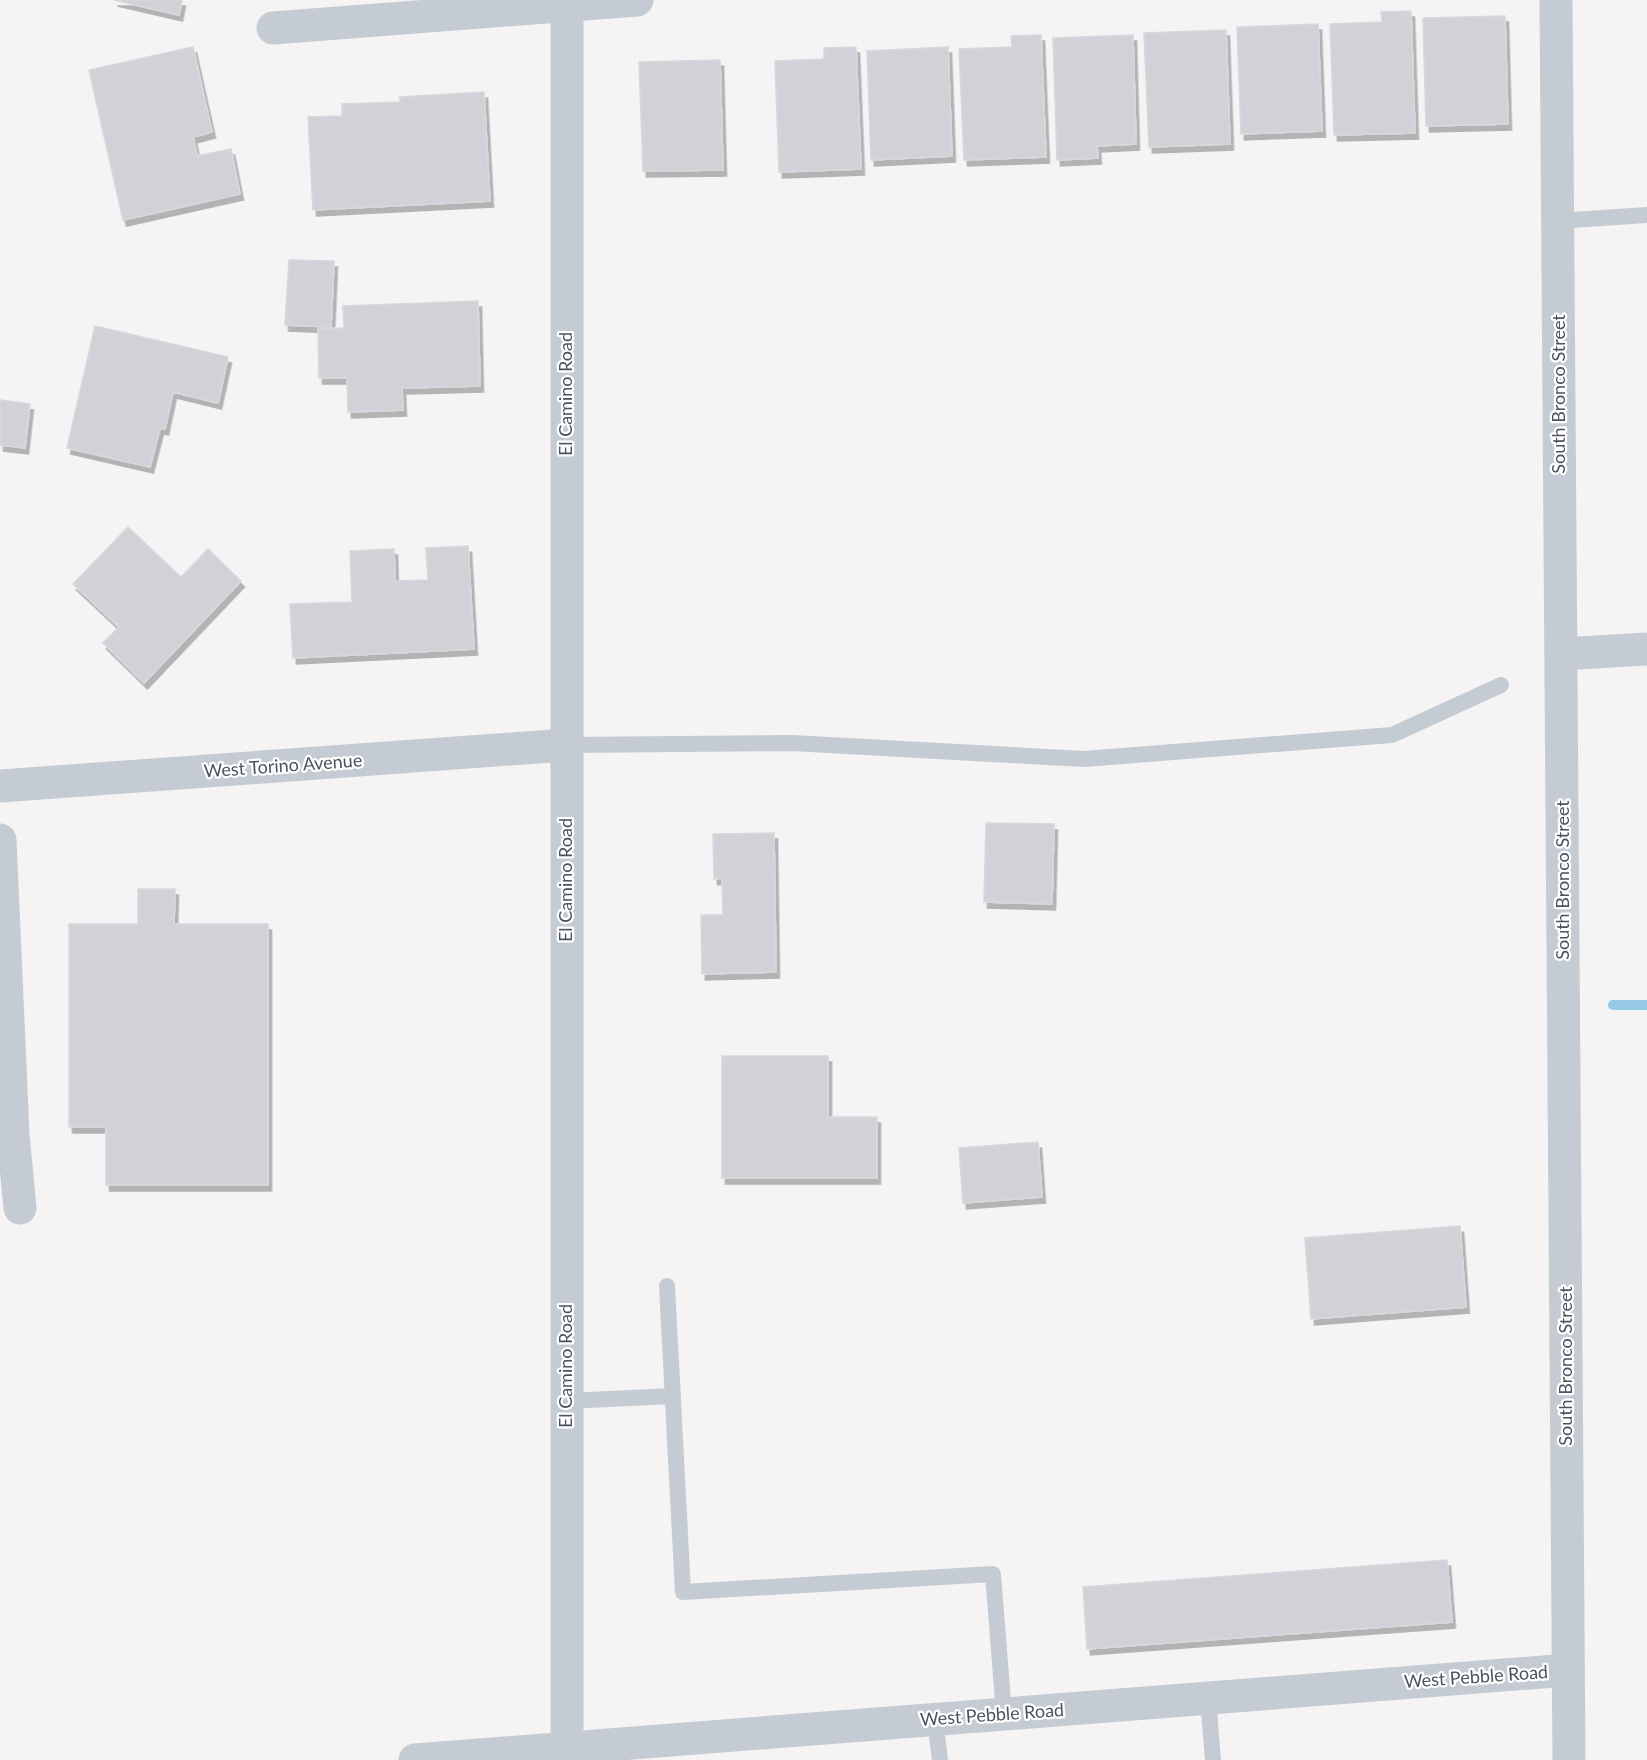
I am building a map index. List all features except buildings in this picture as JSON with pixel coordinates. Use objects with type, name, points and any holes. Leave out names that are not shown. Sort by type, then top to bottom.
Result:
[{"type":"street","points":[[273,28],[567,2],[637,0]]},
{"type":"street","name":"South Bronco Street","points":[[1556,0],[1569,1760]]},
{"type":"street","name":"El Camino Road","points":[[567,2],[567,1754]]},
{"type":"street","points":[[1561,654],[1647,649]]},
{"type":"street","name":"West Torino Avenue","points":[[0,786],[566,746]]},
{"type":"street","points":[[0,840],[7,1134],[20,1208]]},
{"type":"street","name":"West Pebble Road","points":[[415,1760],[567,1754],[935,1719],[1568,1670]]},
{"type":"lane","points":[[1557,221],[1647,215]]},
{"type":"lane","points":[[566,746],[792,743],[1084,759],[1392,735],[1501,685]]},
{"type":"lane","points":[[667,1286],[683,1592],[993,1574],[1004,1714]]},
{"type":"lane","points":[[566,1401],[673,1396]]},
{"type":"lane","points":[[1208,1698],[1213,1760]]},
{"type":"lane","points":[[935,1719],[940,1760]]},
{"type":"waterway","points":[[1613,1005],[1647,1005]]}]
